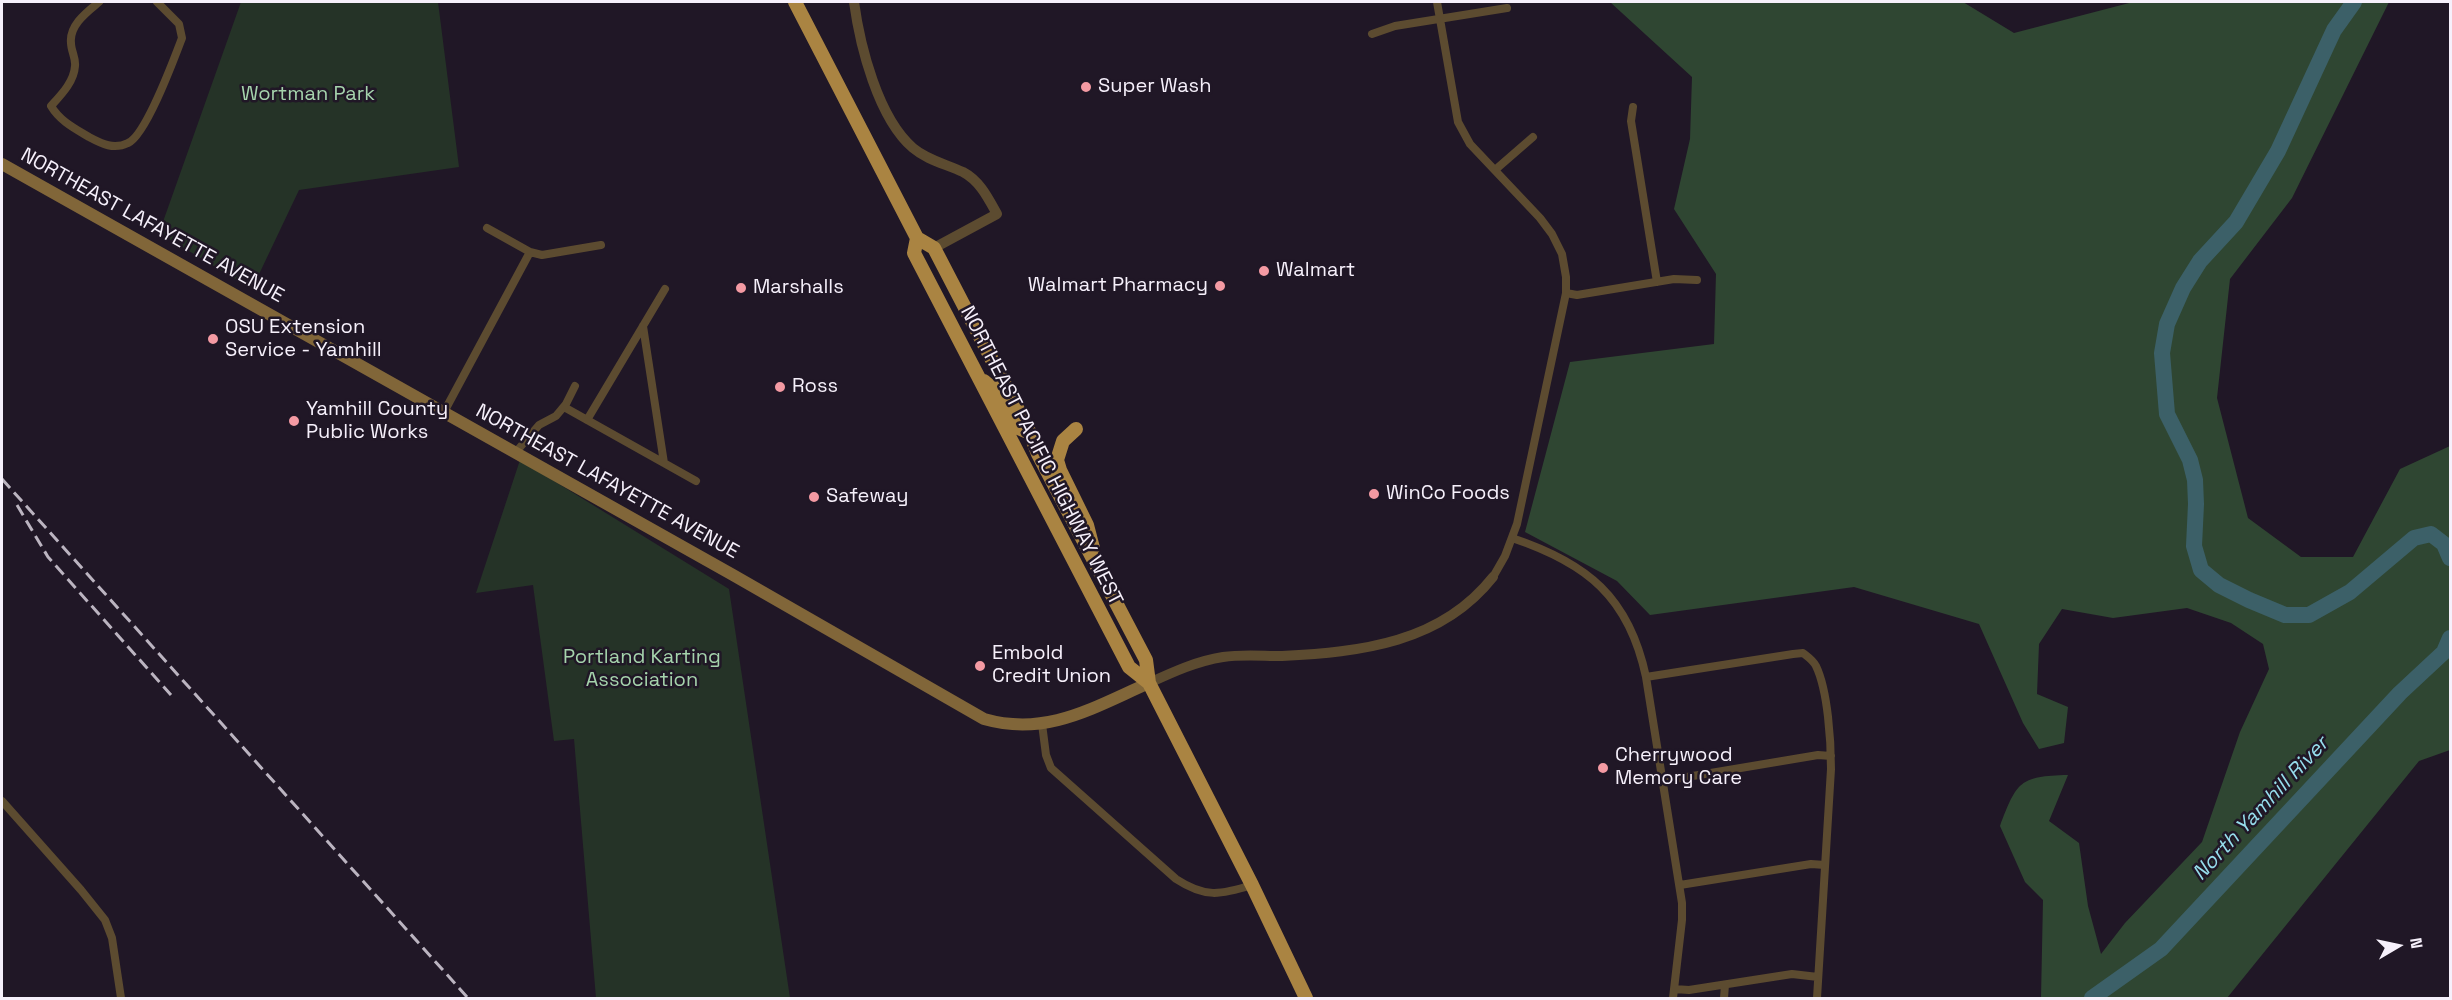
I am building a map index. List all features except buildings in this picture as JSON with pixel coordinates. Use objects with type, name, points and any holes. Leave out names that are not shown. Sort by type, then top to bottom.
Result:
[{"type":"highway","name":"NORTHEAST PACIFIC HIGHWAY WEST","points":[[795,2],[917,238],[914,253],[1129,667],[1149,683]]},
{"type":"highway","points":[[917,238],[934,248]]},
{"type":"highway","name":"NORTHEAST PACIFIC HIGHWAY WEST","points":[[934,248],[1146,660],[1149,683],[1252,885],[1306,999]]},
{"type":"highway","points":[[978,376],[998,392],[1014,426],[1030,433]]},
{"type":"highway","points":[[1076,429],[1063,441],[1057,460],[1087,525],[1097,568]]},
{"type":"highway","points":[[1016,449],[1023,451],[1033,461],[1071,533],[1086,547]]},
{"type":"main road","name":"NORTHEAST LAFAYETTE AVENUE","points":[[2,164],[516,452],[967,711],[1004,725],[1042,724],[1087,711],[1149,683]]},
{"type":"street","points":[[99,2],[79,20],[71,34],[74,71],[63,93],[51,106],[60,120],[103,145],[111,146],[128,143],[142,129],[182,38],[179,24],[158,2]]},
{"type":"street","points":[[854,2],[868,66],[882,101],[901,136],[926,157],[971,177],[985,192],[997,214],[934,248]]},
{"type":"street","points":[[1149,683],[1218,658],[1315,654],[1401,639],[1434,627],[1452,616],[1481,592],[1493,577],[1512,538],[1566,293],[1566,277],[1562,254],[1552,234],[1470,144],[1458,122],[1437,2]]},
{"type":"street","points":[[1372,34],[1395,26],[1506,8]]},
{"type":"street","points":[[1633,107],[1631,121],[1657,282]]},
{"type":"street","points":[[1496,170],[1533,137]]},
{"type":"street","points":[[487,228],[531,252],[542,255],[601,245]]},
{"type":"street","points":[[444,412],[531,252]]},
{"type":"street","points":[[1566,293],[1577,295],[1674,279],[1697,280]]},
{"type":"street","points":[[587,420],[665,288]]},
{"type":"street","points":[[643,326],[664,463]]},
{"type":"street","points":[[516,452],[539,425],[556,416],[564,407],[575,386]]},
{"type":"street","points":[[564,407],[696,481]]},
{"type":"street","points":[[1512,538],[1553,553],[1582,570],[1609,594],[1632,631],[1646,677],[1680,885],[1682,920],[1673,994],[1792,974],[1818,977]]},
{"type":"street","points":[[1646,677],[1803,653],[1816,665],[1823,691],[1831,756],[1817,999]]},
{"type":"street","points":[[1042,724],[1046,755],[1051,768],[1176,879],[1197,892],[1207,894],[1232,891],[1252,885]]},
{"type":"street","points":[[1663,781],[1818,755],[1831,756]]},
{"type":"street","points":[[2,801],[105,920],[112,938],[121,999]]},
{"type":"street","points":[[1680,885],[1812,864],[1825,865]]},
{"type":"street","points":[[1724,999],[1725,985]]},
{"type":"green space","name":"Wortman Park","points":[[241,2],[438,2],[459,167],[299,190],[252,289],[159,233]]},
{"type":"green space","points":[[1610,2],[1963,2],[2014,33],[2133,2],[2389,2],[2292,198],[2230,279],[2217,398],[2248,518],[2301,557],[2353,557],[2400,469],[2450,446],[2450,750],[2419,761],[2227,998],[2041,998],[2043,900],[2025,882],[2000,826],[2011,800],[2022,784],[2039,777],[2068,775],[2049,821],[2079,843],[2088,906],[2101,954],[2125,923],[2202,842],[2240,732],[2269,669],[2263,644],[2231,623],[2187,608],[2113,618],[2062,609],[2039,644],[2037,694],[2068,707],[2064,743],[2039,749],[2023,723],[1979,624],[1854,587],[1650,615],[1617,581],[1525,532],[1570,362],[1714,344],[1716,274],[1674,209],[1690,139],[1692,77]]},
{"type":"green space","name":"Portland Karting Association","points":[[520,460],[729,589],[790,998],[596,998],[574,739],[554,741],[533,585],[476,593]]},
{"type":"waterway","name":"North Yamhill River","points":[[2354,2],[2334,30],[2278,151],[2236,222],[2200,261],[2183,288],[2167,324],[2162,353],[2167,414],[2190,460],[2195,480],[2194,546],[2201,570],[2219,585],[2285,615],[2309,615],[2350,592],[2414,538],[2431,534],[2444,544],[2450,558]]},
{"type":"waterway","name":"North Yamhill River","points":[[2092,998],[2161,949],[2400,693],[2444,652],[2450,638]]},
{"type":"railway","points":[[2,479],[468,998]]},
{"type":"railway","points":[[17,505],[48,557],[171,695]]},
{"type":"place","name":"Super Wash","points":[[1086,87]]},
{"type":"place","name":"Walmart","points":[[1264,271]]},
{"type":"place","name":"Walmart Pharmacy","points":[[1220,286]]},
{"type":"place","name":"Marshalls","points":[[741,288]]},
{"type":"place","name":"OSU Extension Service - Yamhill","points":[[213,339]]},
{"type":"place","name":"Ross","points":[[780,387]]},
{"type":"place","name":"Yamhill County Public Works","points":[[294,421]]},
{"type":"place","name":"WinCo Foods","points":[[1374,494]]},
{"type":"place","name":"Safeway","points":[[814,497]]},
{"type":"place","name":"Embold Credit Union","points":[[980,666]]},
{"type":"place","name":"Cherrywood Memory Care","points":[[1603,768]]}]
